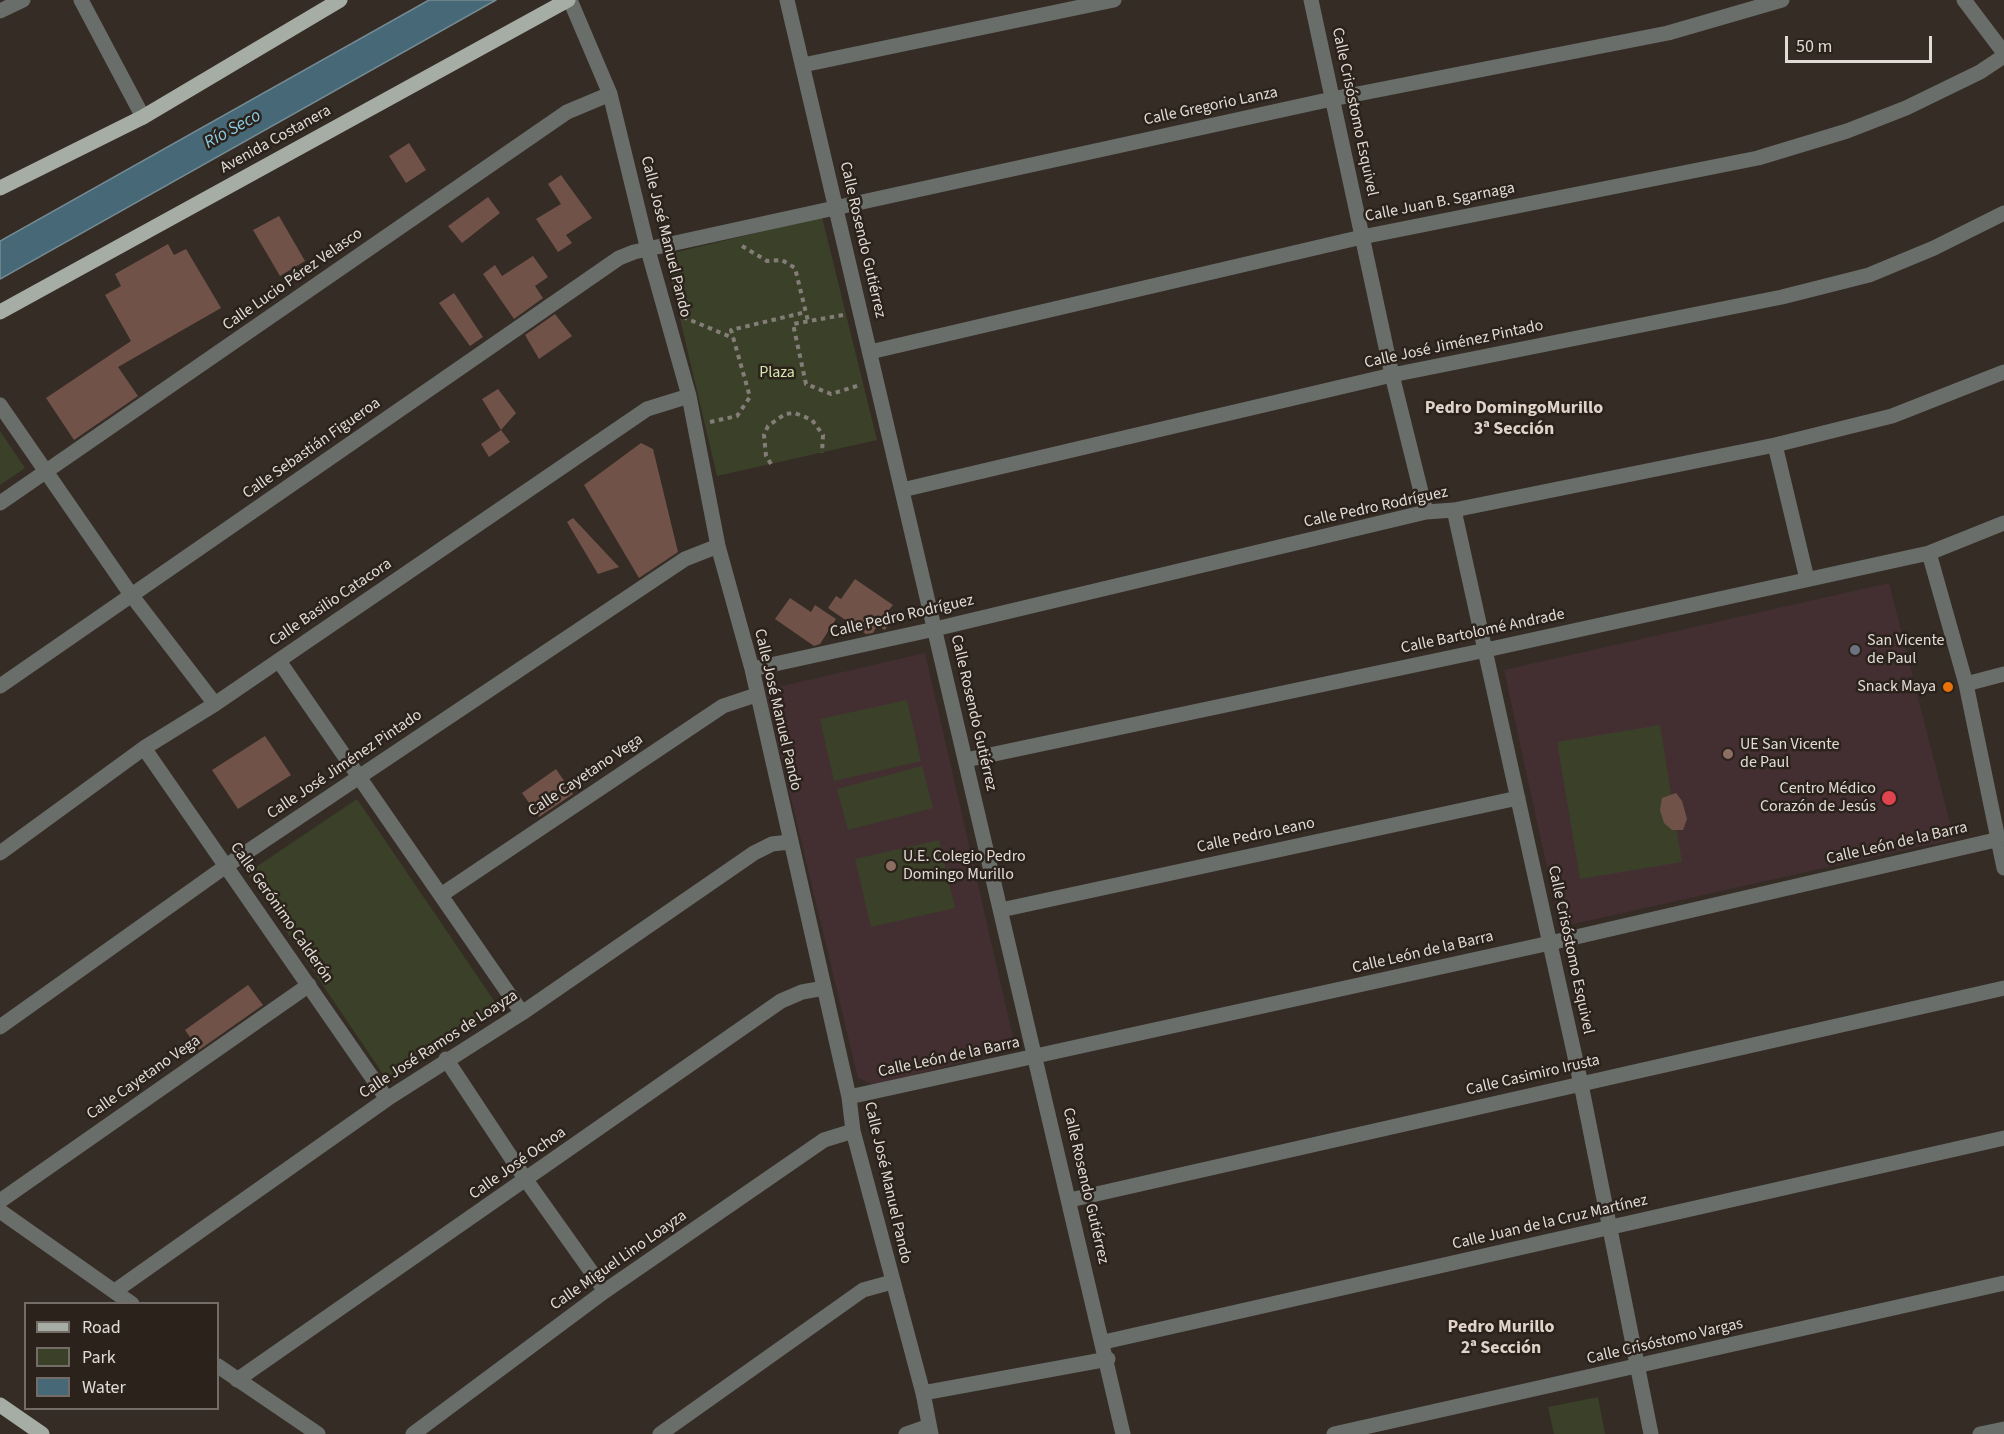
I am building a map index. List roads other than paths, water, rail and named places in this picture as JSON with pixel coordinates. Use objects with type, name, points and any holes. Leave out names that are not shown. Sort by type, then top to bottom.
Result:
[{"type":"main road","points":[[0,188],[143,117],[340,0]]},
{"type":"main road","name":"Avenida Costanera","points":[[0,312],[569,0]]},
{"type":"main road","points":[[0,1405],[42,1434]]},
{"type":"street","points":[[0,11],[23,0]]},
{"type":"street","points":[[81,0],[143,117]]},
{"type":"street","name":"Calle José Manuel Pando","points":[[569,0],[610,93],[648,250],[688,396],[718,546],[752,669],[789,842],[849,1097],[854,1131],[892,1282],[923,1392],[930,1430]]},
{"type":"street","name":"Calle Rosendo Gutiérrez","points":[[787,0],[1108,1359],[1123,1434]]},
{"type":"street","points":[[802,65],[1114,0]]},
{"type":"street","name":"Calle Crisóstomo Esquivel","points":[[1311,0],[1392,375],[1426,513]]},
{"type":"street","name":"Calle Gregorio Lanza","points":[[648,250],[1332,99],[1668,33],[1782,0]]},
{"type":"street","points":[[1964,0],[2004,54]]},
{"type":"street","name":"Calle Juan B. Sgarnaga","points":[[870,352],[1362,237],[1758,158],[1847,131],[1906,108],[1980,72],[2004,54]]},
{"type":"street","name":"Calle Lucio Pérez Velasco","points":[[0,503],[567,112],[610,93]]},
{"type":"street","name":"Calle José Jiménez Pintado","points":[[902,490],[1392,375],[1782,297],[1869,275],[1934,248],[2004,213]]},
{"type":"street","name":"Calle Sebastián Figueroa","points":[[0,686],[619,258],[648,250]]},
{"type":"street","name":"Calle Pedro Rodríguez","points":[[752,669],[935,629],[1426,513],[1454,510],[1775,445],[1892,416],[2004,372]]},
{"type":"street","name":"Calle Basilio Catacora","points":[[0,853],[144,748],[279,661],[647,409],[688,396]]},
{"type":"street","points":[[0,405],[132,596],[215,704]]},
{"type":"street","points":[[1775,445],[1807,579]]},
{"type":"street","name":"Calle Crisóstomo Esquivel","points":[[1454,510],[1581,1084],[1652,1434]]},
{"type":"street","name":"Calle Bartolomé Andrade","points":[[966,760],[1929,553],[2004,523]]},
{"type":"street","name":"Calle José Jiménez Pintado","points":[[0,1027],[226,866],[685,559],[718,546]]},
{"type":"street","points":[[1929,553],[1966,684],[2001,839],[2004,868]]},
{"type":"street","points":[[279,661],[522,1013]]},
{"type":"street","points":[[1966,684],[2004,674]]},
{"type":"street","name":"Calle Cayetano Vega","points":[[441,895],[723,706],[756,694]]},
{"type":"street","name":"Calle Gerónimo Calderón","points":[[144,748],[387,1099]]},
{"type":"street","name":"Calle Pedro Leano","points":[[1001,910],[1518,798]]},
{"type":"street","name":"Calle León de la Barra","points":[[849,1097],[1036,1058],[1550,943],[2001,839]]},
{"type":"street","name":"Calle José Ramos de Loayza","points":[[115,1291],[387,1099],[446,1059],[522,1013],[754,852],[772,844],[789,842]]},
{"type":"street","name":"Calle Cayetano Vega","points":[[0,1201],[309,985]]},
{"type":"street","name":"Calle José Ochoa","points":[[237,1380],[781,1001],[801,992],[824,988]]},
{"type":"street","name":"Calle Casimiro Irusta","points":[[1070,1200],[2004,988]]},
{"type":"street","points":[[446,1059],[526,1180],[605,1291]]},
{"type":"street","name":"Calle Miguel Lino Loayza","points":[[413,1434],[605,1291],[824,1140],[854,1131]]},
{"type":"street","name":"Calle Juan de la Cruz Martínez","points":[[1104,1342],[2004,1138]]},
{"type":"street","points":[[0,1211],[129,1302]]},
{"type":"street","points":[[660,1434],[862,1290],[892,1282]]},
{"type":"street","name":"Calle Crisóstomo Vargas","points":[[1334,1434],[2004,1283]]},
{"type":"street","points":[[923,1392],[1108,1359]]},
{"type":"street","points":[[219,1367],[318,1434]]},
{"type":"street","points":[[1980,1434],[2004,1428]]},
{"type":"street","points":[[906,1434],[930,1430]]},
{"type":"water","name":"Río Seco","points":[[429,0],[496,0],[0,279],[0,241]]},
{"type":"place","name":"San Vicente de Paul","points":[[1855,650]]},
{"type":"place","name":"Snack Maya","points":[[1948,687]]},
{"type":"place","name":"UE San Vicente de Paul","points":[[1728,754]]},
{"type":"place","name":"Centro Médico Corazón de Jesús","points":[[1889,798]]},
{"type":"place","name":"U.E. Colegio Pedro Domingo Murillo","points":[[891,866]]},
{"type":"district","name":"Pedro DomingoMurillo 3ª Sección","points":[[1514,419]]},
{"type":"district","name":"Pedro Murillo 2ª Sección","points":[[1501,1338]]},
{"type":"park label","name":"Plaza","points":[[777,373]]}]
